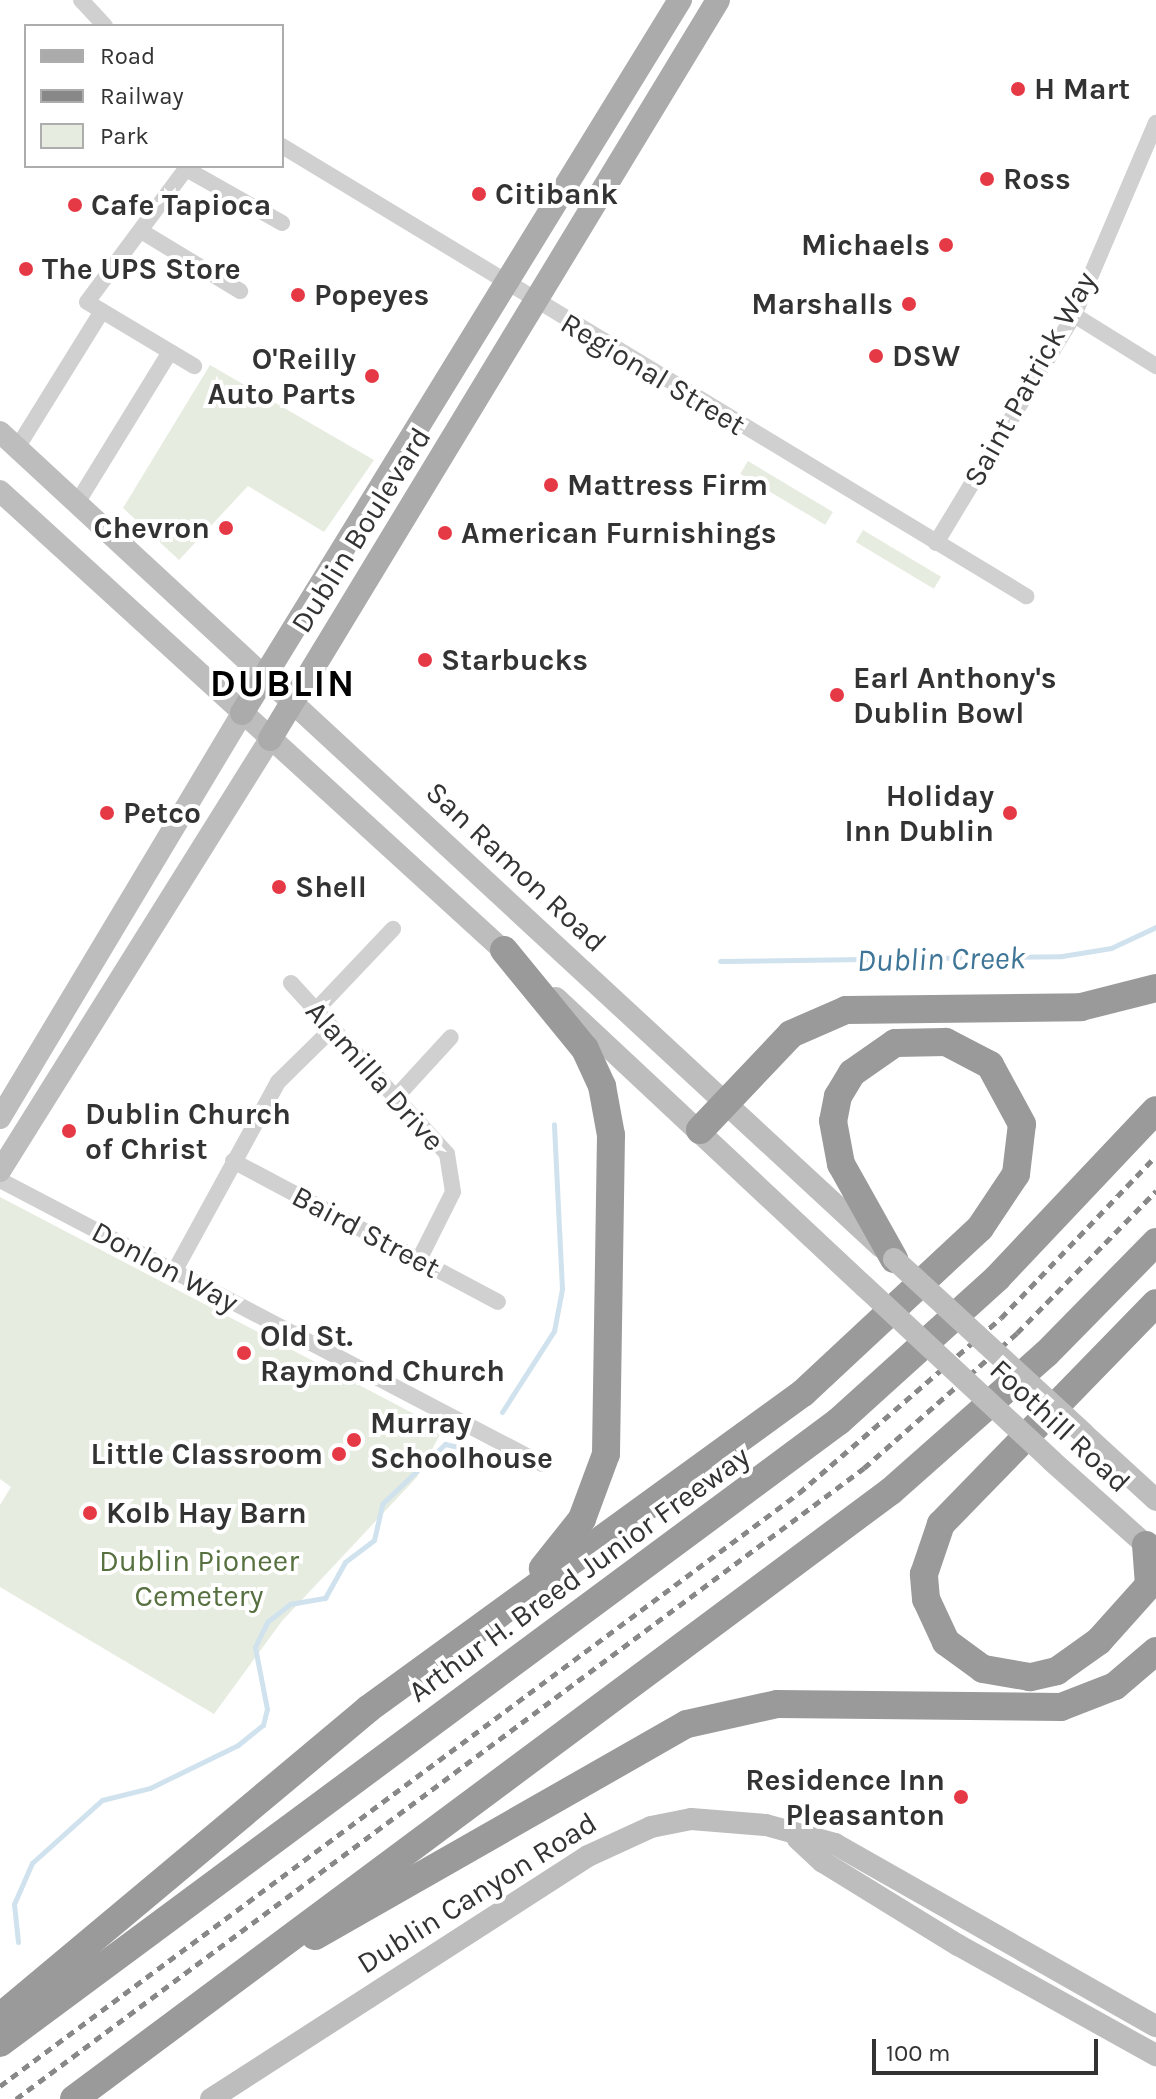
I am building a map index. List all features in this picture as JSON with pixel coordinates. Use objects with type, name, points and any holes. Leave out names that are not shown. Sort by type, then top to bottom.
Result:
[{"type":"highway","points":[[491,1619],[582,1519],[606,1454],[608,1417],[611,1151],[602,1086],[577,1038],[504,950]]},
{"type":"highway","points":[[700,1130],[791,1034],[846,1010],[1081,1007],[1156,988]]},
{"type":"highway","points":[[0,2017],[368,1709],[803,1393],[980,1228],[1016,1174],[1022,1124],[990,1065],[946,1042],[895,1043],[852,1073],[838,1096],[833,1121],[841,1164],[894,1259]]},
{"type":"highway","name":"Arthur H. Breed Junior Freeway","points":[[0,2043],[784,1465],[997,1278],[1156,1110]]},
{"type":"highway","points":[[74,2099],[891,1491],[1046,1354],[1156,1242]]},
{"type":"highway","points":[[1151,1549],[1149,1585],[1099,1641],[1057,1671],[1030,1677],[983,1669],[946,1642],[926,1599],[924,1574],[941,1524],[1156,1303]]},
{"type":"highway","points":[[273,1952],[385,1902],[621,1756],[687,1724],[777,1704],[1061,1707],[1115,1686],[1156,1651]]},
{"type":"main road","name":"Dublin Boulevard","points":[[0,1118],[242,713],[507,287],[680,0]]},
{"type":"main road","name":"Dublin Boulevard","points":[[0,1171],[537,306],[718,0]]},
{"type":"main road","name":"San Ramon Road","points":[[0,432],[990,1347]]},
{"type":"main road","points":[[0,491],[700,1130]]},
{"type":"main road","name":"Foothill Road","points":[[700,1130],[1052,1461],[1151,1549]]},
{"type":"main road","name":"Foothill Road","points":[[990,1347],[1156,1500]]},
{"type":"main road","name":"Dublin Canyon Road","points":[[211,2099],[620,1839],[712,1817],[766,1825],[798,1839],[835,1844],[1156,2026]]},
{"type":"main road","name":"Dublin Canyon Road","points":[[798,1839],[823,1862],[958,1945],[1156,2055]]},
{"type":"street","points":[[81,0],[103,24]]},
{"type":"street","name":"Saint Patrick Way","points":[[936,543],[1074,315],[1156,123]]},
{"type":"street","name":"Regional Street","points":[[284,147],[537,306],[1026,596]]},
{"type":"street","points":[[194,366],[87,302],[188,168],[282,223]]},
{"type":"street","points":[[141,231],[240,291]]},
{"type":"street","points":[[17,448],[102,311]]},
{"type":"street","points":[[1074,315],[1156,366]]},
{"type":"street","points":[[77,503],[170,352]]},
{"type":"street","points":[[316,1010],[393,929]]},
{"type":"street","name":"Alamilla Drive","points":[[291,983],[447,1154],[455,1175],[419,1260]]},
{"type":"street","points":[[174,1272],[278,1082],[333,1028]]},
{"type":"street","points":[[396,1097],[451,1037]]},
{"type":"street","name":"Baird Street","points":[[233,1161],[498,1302]]},
{"type":"street","name":"Donlon Way","points":[[0,1180],[542,1464]]},
{"type":"green space","points":[[210,365],[374,460],[324,532],[248,486],[179,560],[123,508]]},
{"type":"green space","points":[[748,461],[833,512],[825,525],[740,474]]},
{"type":"green space","points":[[863,530],[941,577],[934,589],[856,542]]},
{"type":"green space","name":"Dublin Pioneer Cemetery","points":[[0,1197],[443,1429],[417,1477],[282,1621],[214,1714],[0,1587],[0,1505],[11,1487],[0,1479]]},
{"type":"waterway","name":"Dublin Creek","points":[[720,961],[1062,956],[1111,948],[1156,927]]},
{"type":"waterway","name":"Dublin Creek","points":[[502,1412],[554,1331],[562,1289],[554,1124]]},
{"type":"waterway","name":"Dublin Creek","points":[[18,1942],[14,1904],[32,1863],[102,1800],[150,1788],[238,1745],[263,1725],[267,1709],[255,1647],[267,1622],[290,1604],[325,1598],[345,1562],[374,1540],[382,1504],[445,1444],[467,1449]]},
{"type":"railway","points":[[0,2086],[799,1493],[1001,1318],[1156,1156]]},
{"type":"railway","points":[[16,2099],[864,1468],[1017,1333],[1156,1191]]},
{"type":"place","name":"H Mart","points":[[1018,89]]},
{"type":"place","name":"Ross","points":[[987,179]]},
{"type":"place","name":"Citibank","points":[[479,194]]},
{"type":"place","name":"Cafe Tapioca","points":[[75,205]]},
{"type":"place","name":"Michaels","points":[[946,245]]},
{"type":"place","name":"The UPS Store","points":[[26,269]]},
{"type":"place","name":"Popeyes","points":[[298,295]]},
{"type":"place","name":"Marshalls","points":[[909,304]]},
{"type":"place","name":"DSW","points":[[876,356]]},
{"type":"place","name":"O'Reilly Auto Parts","points":[[372,376]]},
{"type":"place","name":"Mattress Firm","points":[[551,485]]},
{"type":"place","name":"Chevron","points":[[226,528]]},
{"type":"place","name":"American Furnishings","points":[[445,533]]},
{"type":"place","name":"Starbucks","points":[[425,660]]},
{"type":"place","name":"Earl Anthony's Dublin Bowl","points":[[837,695]]},
{"type":"place","name":"Petco","points":[[107,813]]},
{"type":"place","name":"Holiday Inn Dublin","points":[[1010,813]]},
{"type":"place","name":"Shell","points":[[279,887]]},
{"type":"place","name":"Dublin Church of Christ","points":[[69,1131]]},
{"type":"place","name":"Old St. Raymond Church","points":[[244,1353]]},
{"type":"place","name":"Murray Schoolhouse","points":[[354,1440]]},
{"type":"place","name":"Little Classroom","points":[[339,1454]]},
{"type":"place","name":"Kolb Hay Barn","points":[[90,1513]]},
{"type":"place","name":"Residence Inn Pleasanton","points":[[961,1797]]},
{"type":"district","name":"DUBLIN","points":[[283,684]]}]
